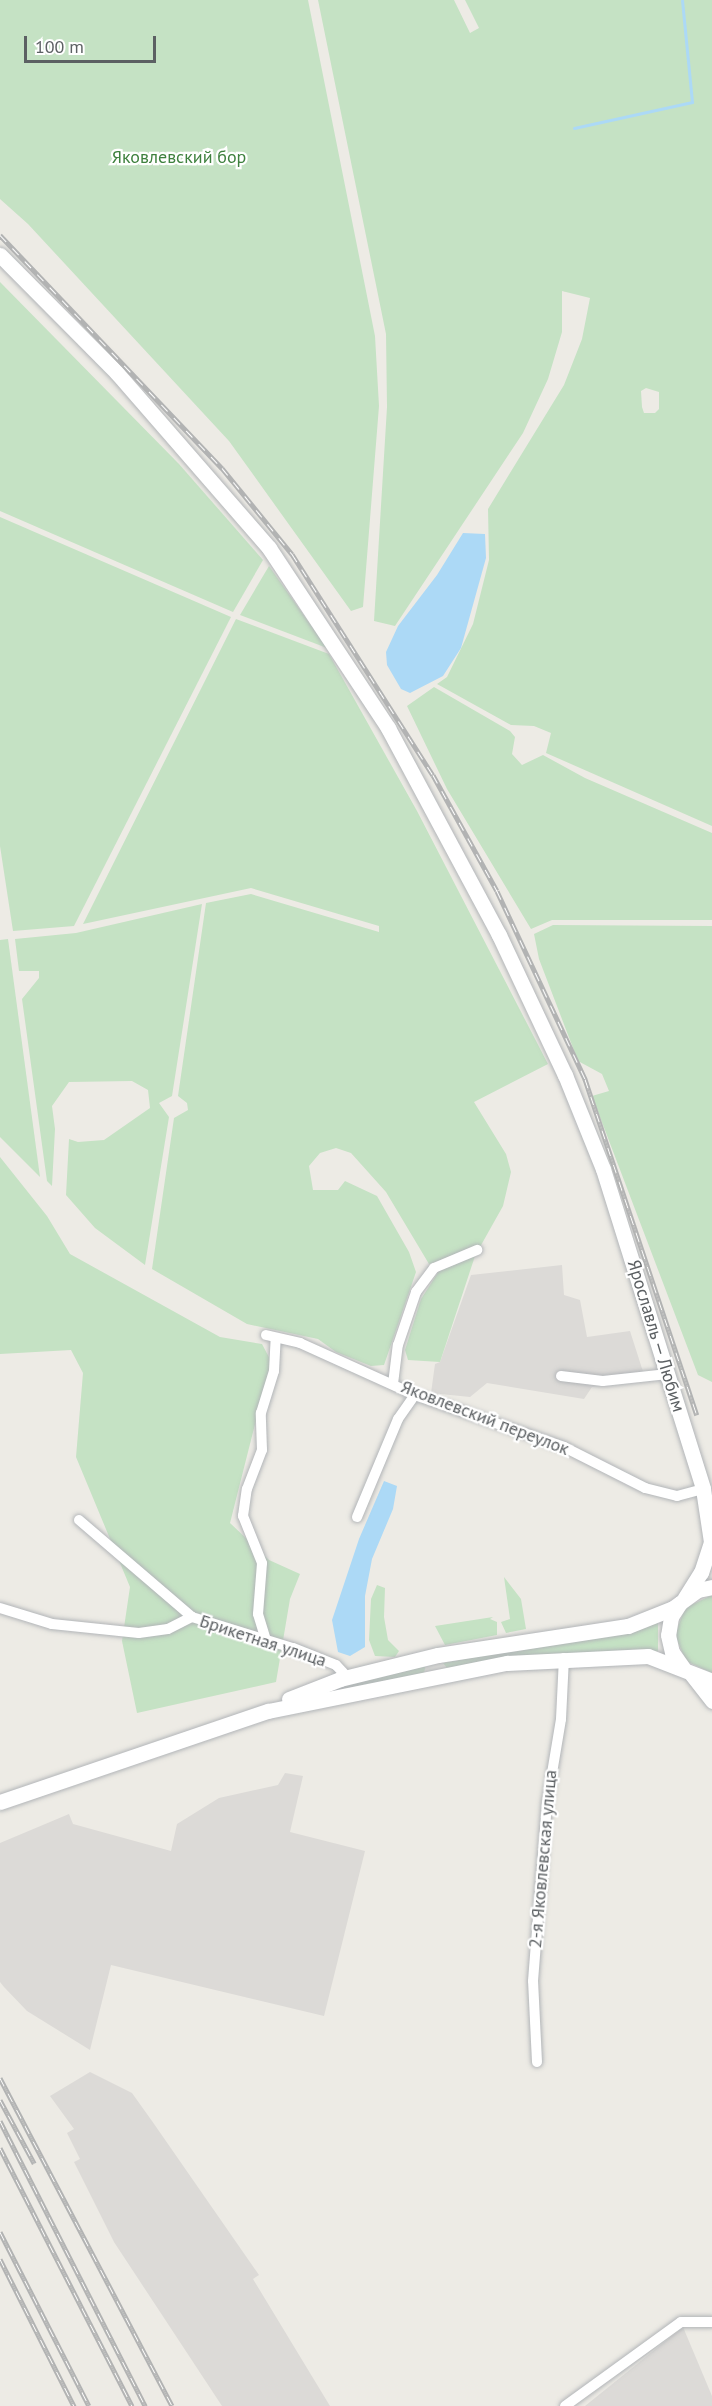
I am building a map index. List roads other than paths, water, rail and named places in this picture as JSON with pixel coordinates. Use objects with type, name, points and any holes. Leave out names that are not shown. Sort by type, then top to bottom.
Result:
[{"type":"main road","name":"Ярославль — Любим","points":[[0,255],[117,373],[190,454],[269,548],[330,636],[429,800],[565,1075],[603,1169],[668,1374],[711,1521],[707,1558],[671,1617],[668,1635],[672,1652],[712,1701]]},
{"type":"main road","points":[[0,1802],[233,1721],[347,1677],[466,1649],[628,1626],[712,1587]]},
{"type":"main road","points":[[233,1721],[422,1678],[564,1658],[648,1656],[712,1681]]},
{"type":"street","points":[[393,1384],[398,1345],[416,1292],[434,1268],[477,1250]]},
{"type":"street","name":"Яковлевский переулок","points":[[265,1637],[258,1614],[262,1563],[243,1516],[247,1489],[262,1450],[261,1413],[274,1371],[271,1336],[300,1343],[416,1395],[564,1447],[645,1488],[677,1496],[703,1489]]},
{"type":"street","points":[[561,1377],[603,1381],[668,1374]]},
{"type":"street","points":[[357,1518],[398,1419],[416,1395]]},
{"type":"street","points":[[79,1520],[192,1617]]},
{"type":"street","name":"Брикетная улица","points":[[0,1608],[52,1624],[139,1633],[168,1629],[192,1617],[265,1637],[336,1665],[347,1677]]},
{"type":"street","name":"2-я Яковлевская улица","points":[[537,2062],[533,1982],[547,1803],[561,1719],[564,1658]]},
{"type":"street","points":[[565,2406],[681,2322],[712,2322]]},
{"type":"water","points":[[463,533],[485,534],[486,558],[461,648],[443,676],[410,693],[401,689],[387,665],[386,652],[398,626],[437,575]]},
{"type":"water","points":[[384,1481],[397,1486],[393,1509],[372,1559],[365,1596],[365,1647],[350,1656],[338,1652],[332,1620],[359,1539]]},
{"type":"waterway","points":[[574,128],[692,102],[682,0]]},
{"type":"railway","points":[[0,235],[222,468],[292,554],[433,775],[497,891],[585,1079],[697,1415]]},
{"type":"railway","points":[[0,2078],[172,2406]]},
{"type":"railway","points":[[0,2100],[34,2163]]},
{"type":"railway","points":[[0,2121],[145,2406]]},
{"type":"railway","points":[[0,2148],[132,2406]]},
{"type":"railway","points":[[0,2232],[89,2406]]},
{"type":"railway","points":[[0,2259],[74,2406]]},
{"type":"park label","name":"Яковлевский бор","points":[[179,157]]}]
